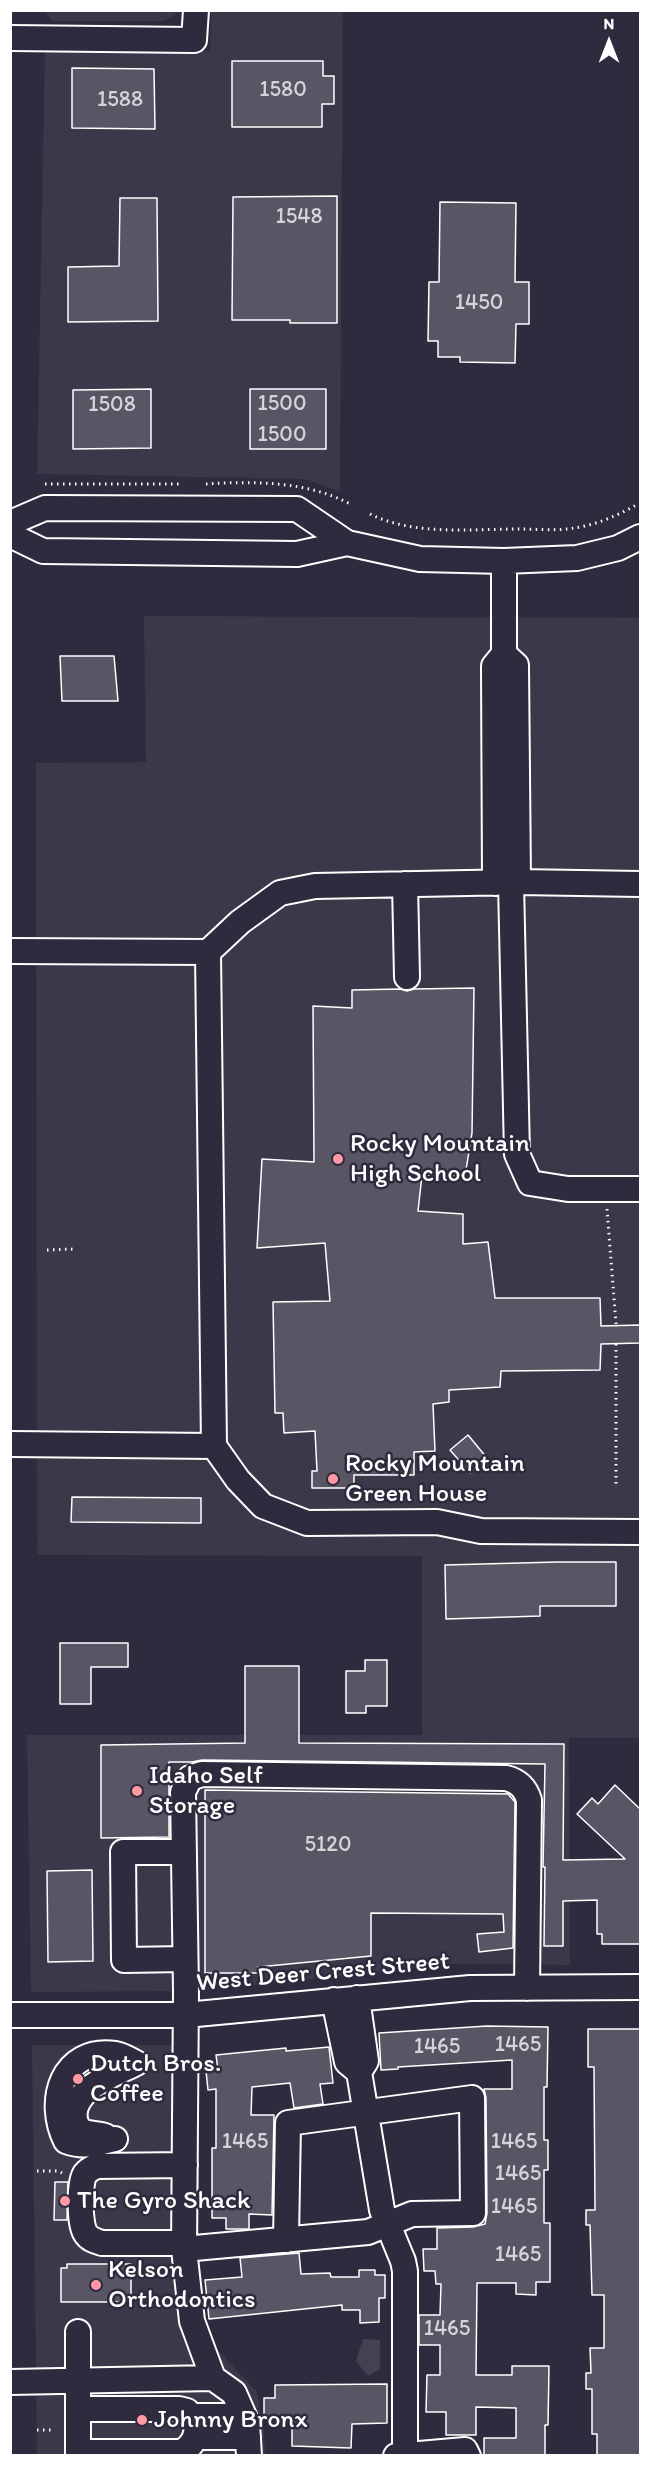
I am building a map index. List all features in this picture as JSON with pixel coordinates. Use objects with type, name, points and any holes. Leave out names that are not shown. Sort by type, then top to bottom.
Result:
[{"type":"street","points":[[10,38],[194,40],[196,10]]},
{"type":"street","points":[[10,523],[45,508],[297,509],[347,543],[420,559],[504,561],[577,558],[618,548],[640,537]]},
{"type":"street","points":[[10,536],[44,551],[297,554],[347,543]]},
{"type":"street","points":[[504,561],[504,654],[516,665],[508,882],[517,1154],[530,1183],[568,1189],[640,1189]]},
{"type":"street","points":[[10,951],[208,952],[240,922],[280,893],[315,886],[508,882],[640,884]]},
{"type":"street","points":[[405,884],[407,977]]},
{"type":"street","points":[[208,952],[214,1446],[238,1480],[263,1506],[307,1523],[437,1522],[481,1531],[640,1533]]},
{"type":"street","points":[[10,1444],[214,1446]]},
{"type":"street","points":[[194,2427],[247,2436],[234,2393],[213,2378],[192,2321],[184,2246],[186,2015],[183,1792],[190,1778],[202,1774],[494,1778],[516,1781],[527,1794],[528,1800],[527,1988]]},
{"type":"street","points":[[184,1852],[123,1852],[123,1874],[124,1960],[185,1959]]},
{"type":"street","name":"West Deer Crest Street","points":[[10,2015],[186,2015],[470,1988],[640,1987]]},
{"type":"street","points":[[346,1999],[366,2061],[359,2072],[382,2210],[405,2271],[417,2454]]},
{"type":"street","points":[[98,2054],[117,2054],[136,2063],[93,2087],[77,2103],[75,2112],[78,2128],[116,2139],[89,2145],[77,2145],[66,2141],[60,2128],[57,2095],[61,2081],[69,2070],[83,2059],[98,2054]]},
{"type":"street","points":[[185,2166],[97,2166],[89,2169],[82,2184],[82,2224],[85,2234],[102,2243],[184,2246],[286,2240],[368,2232],[412,2214],[473,2213],[472,2097],[288,2122],[286,2240]]},
{"type":"street","points":[[78,2332],[78,2381],[78,2409],[78,2454],[182,2452],[192,2446],[194,2427],[187,2410],[78,2409]]},
{"type":"street","points":[[10,2382],[213,2378]]},
{"type":"street","points":[[396,2456],[465,2450],[468,2456]]},
{"type":"path","points":[[45,484],[179,484]]},
{"type":"path","points":[[334,495],[352,505]]},
{"type":"path","points":[[370,514],[404,526],[447,529],[574,528],[611,517],[638,504]]},
{"type":"path","points":[[605,1189],[616,1324]]},
{"type":"path","points":[[47,1250],[75,1249]]},
{"type":"path","points":[[616,1344],[616,1487]]},
{"type":"path","points":[[37,2171],[58,2171],[66,2175]]},
{"type":"path","points":[[37,2430],[51,2430]]},
{"type":"shaded area","points":[[178,10],[173,17],[164,21],[52,21],[45,11]]},
{"type":"shaded area","points":[[211,11],[343,11],[340,492],[305,479],[37,474],[45,49],[210,51]]},
{"type":"shaded area","name":"Rocky Mountain High School","points":[[144,616],[640,618],[640,1738],[569,1738],[570,1965],[452,1964],[201,1991],[31,1992],[27,1735],[422,1735],[422,1556],[37,1555],[36,763],[146,762]]},
{"type":"shaded area","points":[[32,2045],[199,2045],[199,2309],[208,2339],[257,2392],[264,2432],[265,2455],[37,2455]]},
{"type":"shaded area","points":[[363,2339],[380,2340],[380,2369],[368,2376],[356,2361]]},
{"type":"building","points":[[232,61],[323,61],[323,76],[334,76],[334,104],[322,104],[322,127],[232,127]]},
{"type":"building","points":[[72,68],[154,69],[155,129],[72,128]]},
{"type":"building","points":[[337,196],[337,323],[232,320],[233,197]]},
{"type":"building","points":[[120,198],[157,198],[158,321],[68,322],[68,267],[119,266]]},
{"type":"building","points":[[440,202],[516,203],[515,282],[529,282],[529,324],[516,324],[515,363],[460,362],[460,357],[438,357],[438,341],[428,341],[429,282],[439,282]]},
{"type":"building","points":[[151,389],[151,448],[73,449],[73,390]]},
{"type":"building","points":[[250,389],[326,389],[326,449],[250,449]]},
{"type":"building","points":[[60,656],[114,656],[118,701],[62,701]]},
{"type":"building","points":[[474,988],[472,1133],[465,1176],[422,1175],[418,1211],[463,1214],[463,1244],[488,1242],[495,1298],[600,1298],[601,1326],[640,1325],[640,1343],[601,1344],[600,1370],[501,1371],[500,1387],[449,1390],[449,1402],[433,1404],[435,1451],[414,1452],[414,1475],[354,1475],[354,1488],[312,1488],[312,1471],[317,1471],[315,1431],[284,1433],[283,1413],[275,1413],[273,1302],[330,1301],[325,1243],[257,1248],[262,1159],[314,1162],[313,1006],[352,1008],[352,990],[400,989],[407,991]]},
{"type":"building","name":"Rocky Mountain Green House","points":[[468,1435],[487,1458],[470,1473],[450,1450]]},
{"type":"building","points":[[72,1497],[201,1498],[201,1523],[71,1522]]},
{"type":"building","points":[[616,1562],[616,1606],[540,1606],[540,1616],[446,1619],[445,1565]]},
{"type":"building","points":[[60,1643],[128,1643],[128,1667],[91,1667],[91,1704],[60,1704]]},
{"type":"building","points":[[365,1660],[387,1660],[387,1706],[366,1706],[366,1713],[346,1713],[346,1671],[365,1671]]},
{"type":"building","points":[[245,1666],[299,1666],[299,1743],[564,1744],[563,1860],[625,1859],[577,1814],[592,1798],[598,1804],[615,1785],[640,1809],[640,1944],[602,1944],[602,1934],[597,1934],[597,1900],[563,1901],[563,1946],[544,1946],[545,1764],[202,1760],[169,1762],[169,1837],[101,1838],[101,1745],[245,1743]]},
{"type":"building","points":[[205,1790],[508,1794],[515,1802],[513,1948],[479,1952],[477,1934],[504,1932],[503,1914],[371,1913],[371,1956],[258,1967],[258,1973],[205,1973]]},
{"type":"building","points":[[92,1870],[93,1961],[48,1962],[47,1871]]},
{"type":"building","points":[[487,2026],[548,2027],[547,2087],[544,2087],[544,2140],[548,2140],[548,2170],[544,2170],[544,2223],[550,2223],[550,2282],[536,2282],[536,2295],[516,2294],[516,2283],[477,2283],[476,2375],[512,2375],[512,2366],[549,2366],[545,2456],[484,2456],[484,2438],[516,2438],[516,2408],[476,2407],[476,2435],[446,2435],[446,2412],[426,2412],[427,2375],[440,2375],[440,2345],[419,2345],[419,2315],[440,2315],[441,2284],[436,2284],[435,2271],[424,2271],[423,2249],[437,2249],[437,2228],[473,2227],[485,2224],[487,2213],[484,2089],[512,2089],[512,2060],[381,2070],[379,2033]]},
{"type":"building","points":[[588,2029],[640,2029],[640,2456],[597,2456],[597,2434],[592,2434],[592,2389],[586,2389],[586,2373],[591,2373],[590,2348],[604,2348],[604,2295],[592,2295],[590,2225],[586,2225],[586,2210],[595,2210],[594,2067],[588,2067]]},
{"type":"building","points":[[329,2047],[333,2083],[320,2084],[323,2104],[294,2108],[290,2083],[252,2087],[251,2115],[274,2115],[272,2215],[249,2214],[249,2229],[226,2229],[226,2218],[212,2218],[212,2148],[216,2148],[216,2089],[208,2090],[206,2071],[218,2070],[216,2055],[286,2048],[286,2051]]},
{"type":"building","name":"The Gyro Shack","points":[[55,2182],[68,2182],[67,2220],[54,2220]]},
{"type":"building","points":[[299,2253],[301,2274],[330,2273],[331,2277],[359,2277],[359,2270],[375,2270],[375,2275],[385,2275],[385,2298],[379,2298],[379,2322],[360,2323],[360,2310],[342,2310],[342,2305],[209,2319],[205,2280],[242,2277],[240,2258]]},
{"type":"building","name":"Kelson Orthodontics","points":[[67,2264],[131,2264],[131,2302],[61,2302],[61,2268],[67,2268]]},
{"type":"building","points":[[387,2384],[387,2423],[352,2424],[351,2448],[292,2446],[292,2417],[264,2418],[264,2398],[275,2398],[275,2385]]},
{"type":"place","name":"Rocky Mountain High School","points":[[338,1159]]},
{"type":"place","name":"Rocky Mountain Green House","points":[[333,1479]]},
{"type":"place","name":"Idaho Self Storage","points":[[137,1791]]},
{"type":"place","name":"Dutch Bros. Coffee","points":[[78,2079]]},
{"type":"place","name":"The Gyro Shack","points":[[65,2201]]},
{"type":"place","name":"Kelson Orthodontics","points":[[96,2285]]},
{"type":"place","name":"Johnny Bronx","points":[[142,2420]]}]
